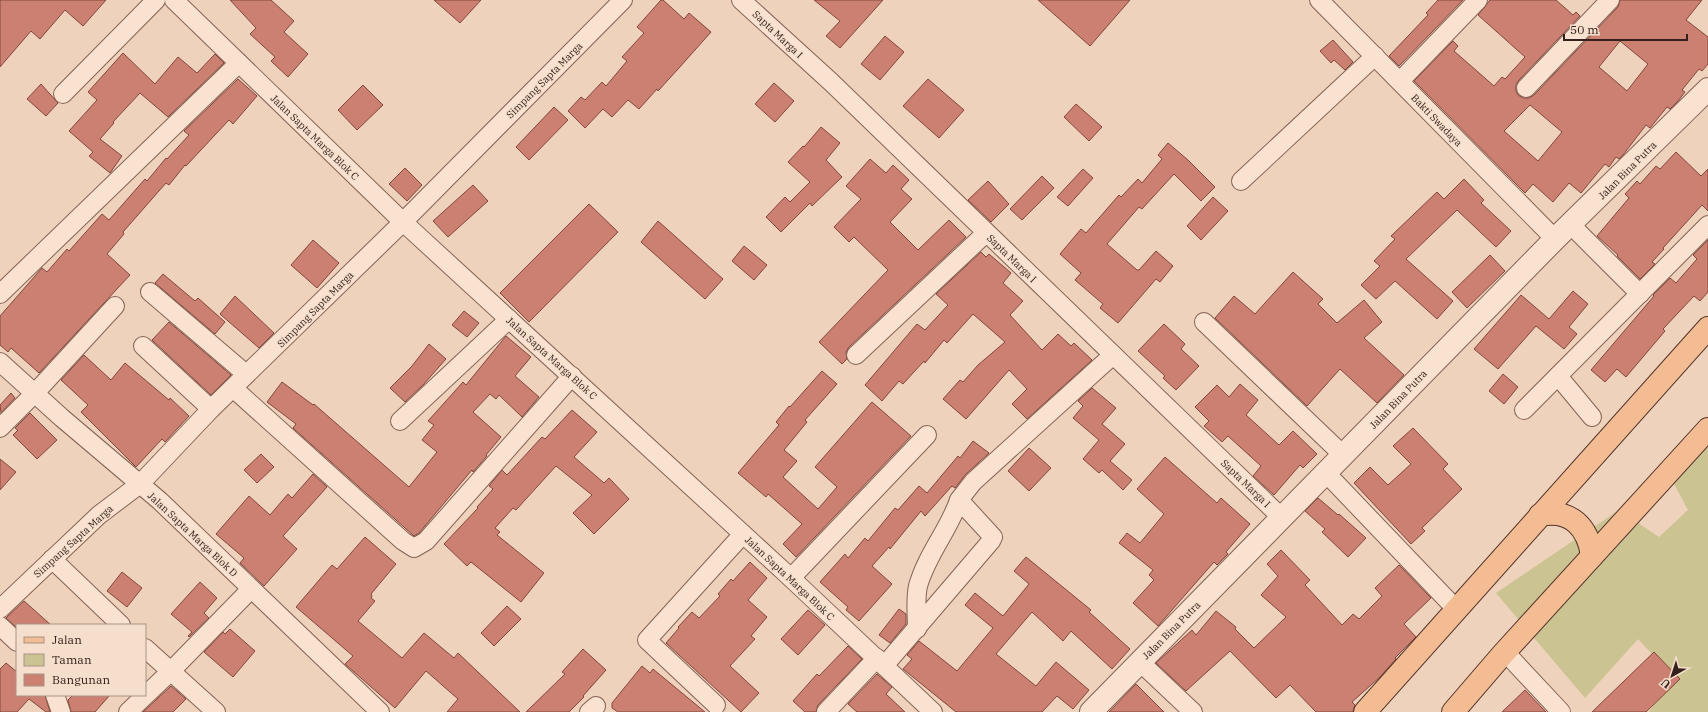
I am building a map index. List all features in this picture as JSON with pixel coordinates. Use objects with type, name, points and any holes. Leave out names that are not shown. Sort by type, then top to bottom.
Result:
[{"type":"main road","points":[[1365,712],[1708,328]]},
{"type":"main road","points":[[1453,712],[1505,652],[1708,429]]},
{"type":"main road","points":[[1540,515],[1550,513],[1558,514],[1568,517],[1577,523],[1589,538],[1592,556]]},
{"type":"street","points":[[63,94],[156,0]]},
{"type":"street","name":"Jalan Sapta Marga Blok C","points":[[174,0],[403,222],[791,578],[933,712]]},
{"type":"street","name":"Simpang Sapta Marga","points":[[0,610],[99,515],[140,484],[246,374],[284,339],[403,222],[623,0]]},
{"type":"street","name":"Sapta Marga I","points":[[741,0],[830,82],[1282,518]]},
{"type":"street","name":"Bakti Swadaya","points":[[1319,0],[1555,239]]},
{"type":"street","points":[[1400,81],[1478,0]]},
{"type":"street","points":[[1526,88],[1610,0]]},
{"type":"street","points":[[1241,182],[1375,56]]},
{"type":"street","points":[[0,294],[239,62]]},
{"type":"street","name":"Jalan Bina Putra","points":[[1091,712],[1327,474],[1555,239],[1571,225],[1708,89]]},
{"type":"street","points":[[1571,225],[1640,294]]},
{"type":"street","points":[[1524,410],[1708,225]]},
{"type":"street","points":[[856,355],[986,233]]},
{"type":"street","points":[[150,292],[246,374]]},
{"type":"street","points":[[0,428],[34,394],[114,306]]},
{"type":"street","points":[[400,421],[509,319]]},
{"type":"street","points":[[1204,322],[1344,455]]},
{"type":"street","points":[[144,346],[212,409]]},
{"type":"street","points":[[917,629],[918,588],[920,579],[932,550],[955,512],[959,500],[973,482],[1113,356]]},
{"type":"street","name":"Jalan Sapta Marga Blok D","points":[[0,362],[34,394],[160,501],[380,712]]},
{"type":"street","points":[[233,388],[403,541],[414,548],[426,541],[572,376]]},
{"type":"street","points":[[1558,376],[1592,417]]},
{"type":"street","points":[[791,578],[927,435]]},
{"type":"street","points":[[1327,474],[1456,609]]},
{"type":"street","points":[[826,712],[917,629],[991,541],[993,537],[959,500]]},
{"type":"street","points":[[716,705],[647,640],[743,534]]},
{"type":"street","points":[[52,559],[119,624]]},
{"type":"street","points":[[146,695],[251,589]]},
{"type":"street","points":[[0,626],[16,641]]},
{"type":"street","points":[[146,649],[216,712]]},
{"type":"street","points":[[1505,652],[1561,712]]},
{"type":"street","points":[[1140,662],[1193,712]]},
{"type":"street","points":[[55,696],[61,712]]},
{"type":"street","points":[[128,712],[145,696]]},
{"type":"green space","points":[[1708,420],[1708,712],[1649,712],[1672,675],[1638,639],[1585,698],[1496,593],[1619,510],[1659,537],[1688,510],[1664,465]]},
{"type":"building","points":[[0,0],[106,0],[83,26],[65,10],[40,39],[31,31],[0,67]]},
{"type":"building","points":[[230,0],[271,0],[294,21],[284,32],[308,54],[288,77],[271,61],[275,57],[250,34],[256,28]]},
{"type":"building","points":[[434,0],[481,0],[460,23]]},
{"type":"building","points":[[661,0],[663,0],[684,19],[689,13],[711,32],[658,91],[657,89],[639,109],[628,100],[612,117],[603,109],[585,128],[568,111],[581,97],[585,100],[602,82],[606,86],[627,61],[622,57],[644,33],[637,27]]},
{"type":"building","points":[[814,0],[883,0],[840,48],[826,36],[840,21]]},
{"type":"building","points":[[1038,0],[1130,0],[1090,46]]},
{"type":"building","points":[[1438,0],[1463,0],[1399,66],[1389,56],[1428,15],[1426,13]]},
{"type":"building","points":[[1490,0],[1556,0],[1573,15],[1576,12],[1580,16],[1518,81],[1516,91],[1518,95],[1523,98],[1529,98],[1534,95],[1618,7],[1620,0],[1702,0],[1686,20],[1708,37],[1708,64],[1702,71],[1699,69],[1682,90],[1685,92],[1678,101],[1670,109],[1667,107],[1650,128],[1646,125],[1623,155],[1619,159],[1616,157],[1609,167],[1605,164],[1581,193],[1569,183],[1553,202],[1533,184],[1525,193],[1414,81],[1453,41],[1458,46],[1454,51],[1494,86],[1502,77],[1505,79],[1525,57],[1478,15]],"holes":[[[1620,41],[1648,64],[1627,91],[1599,67]],[[1530,105],[1562,132],[1538,161],[1504,131]]]},
{"type":"building","points":[[885,36],[904,52],[880,80],[861,64]]},
{"type":"building","points":[[1333,40],[1353,62],[1345,70],[1334,60],[1331,63],[1320,51]]},
{"type":"building","points":[[123,53],[155,84],[178,57],[197,73],[215,54],[224,63],[168,117],[140,93],[113,122],[114,123],[100,139],[122,156],[110,173],[89,156],[93,152],[69,131],[97,100],[88,92]]},
{"type":"building","points":[[238,79],[257,96],[233,124],[229,120],[186,166],[185,165],[169,185],[166,183],[123,232],[124,234],[107,254],[130,275],[39,373],[11,348],[8,352],[0,345],[0,316],[42,268],[47,272],[67,249],[69,251],[102,214],[109,220],[145,179],[147,181],[166,158],[167,159],[189,135],[184,131]]},
{"type":"building","points":[[928,79],[964,110],[939,138],[903,106]]},
{"type":"building","points":[[774,83],[794,101],[775,122],[755,104]]},
{"type":"building","points":[[41,84],[58,103],[46,116],[27,99]]},
{"type":"building","points":[[363,85],[383,105],[357,130],[338,110]]},
{"type":"building","points":[[1076,104],[1102,127],[1089,141],[1064,117]]},
{"type":"building","points":[[554,107],[568,120],[529,160],[516,147]]},
{"type":"building","points":[[821,127],[840,143],[826,160],[842,177],[812,206],[810,203],[781,232],[766,217],[785,197],[790,202],[810,182],[788,162],[803,146],[804,147]]},
{"type":"building","points":[[1168,143],[1188,160],[1215,187],[1201,201],[1174,174],[1142,209],[1139,207],[1107,244],[1137,270],[1139,270],[1156,251],[1173,266],[1160,282],[1156,279],[1118,323],[1100,308],[1103,304],[1075,280],[1081,273],[1060,254],[1081,229],[1086,233],[1119,195],[1121,197],[1138,179],[1142,183],[1162,159],[1158,155]]},
{"type":"building","points":[[1676,152],[1701,176],[1708,169],[1708,211],[1702,205],[1663,248],[1664,249],[1652,262],[1655,264],[1640,279],[1617,256],[1618,255],[1597,236],[1629,198],[1625,194],[1637,181],[1640,184],[1656,166],[1660,169]]},
{"type":"building","points":[[870,159],[886,173],[893,165],[909,180],[901,189],[912,199],[890,222],[918,250],[949,220],[966,237],[849,347],[846,352],[847,359],[842,364],[819,342],[888,270],[854,237],[849,242],[834,227],[861,199],[846,186]]},
{"type":"building","points":[[405,168],[422,185],[407,201],[389,184]]},
{"type":"building","points":[[1083,169],[1093,178],[1068,206],[1057,197]]},
{"type":"building","points":[[1042,176],[1054,188],[1022,220],[1010,209]]},
{"type":"building","points":[[1464,179],[1484,200],[1481,203],[1511,231],[1496,247],[1457,210],[1406,259],[1453,301],[1437,319],[1395,281],[1376,299],[1361,285],[1380,266],[1374,261],[1395,239],[1391,236],[1437,192],[1444,199]]},
{"type":"building","points":[[988,181],[1009,204],[991,222],[968,200]]},
{"type":"building","points":[[473,185],[488,201],[448,237],[433,221]]},
{"type":"building","points":[[1213,197],[1228,211],[1201,240],[1187,226]]},
{"type":"building","points":[[589,204],[618,232],[529,322],[500,293]]},
{"type":"building","points":[[658,221],[723,279],[705,299],[641,242]]},
{"type":"building","points":[[313,240],[339,263],[317,288],[291,265]]},
{"type":"building","points":[[1708,240],[1708,292],[1700,301],[1694,296],[1663,329],[1665,331],[1626,377],[1617,369],[1605,382],[1591,370],[1654,296],[1653,295],[1670,278],[1676,283],[1697,259],[1693,255]]},
{"type":"building","points":[[744,246],[767,265],[754,280],[732,261]]},
{"type":"building","points":[[981,252],[986,257],[989,254],[1011,273],[1003,283],[1023,301],[1010,315],[1042,350],[1058,334],[1071,346],[1074,343],[1092,360],[1027,419],[1012,404],[1027,389],[1009,370],[966,419],[943,399],[960,380],[963,382],[978,365],[1005,342],[973,314],[947,343],[944,340],[925,363],[924,361],[903,384],[899,381],[882,401],[865,385],[917,324],[925,330],[948,305],[936,294]]},
{"type":"building","points":[[1490,255],[1505,271],[1467,308],[1452,292]]},
{"type":"building","points":[[1293,272],[1323,299],[1318,304],[1337,323],[1364,300],[1382,322],[1364,338],[1404,375],[1377,403],[1340,369],[1307,406],[1215,318],[1234,296],[1255,314]]},
{"type":"building","points":[[163,274],[195,301],[198,298],[225,322],[215,334],[155,283]]},
{"type":"building","points":[[1573,291],[1588,304],[1569,327],[1577,334],[1564,349],[1536,326],[1498,369],[1474,349],[1521,295],[1549,319]]},
{"type":"building","points":[[235,296],[274,333],[259,348],[220,314]]},
{"type":"building","points":[[464,311],[479,323],[467,337],[452,325]]},
{"type":"building","points":[[169,322],[231,375],[211,395],[152,340]]},
{"type":"building","points":[[1164,324],[1185,344],[1181,349],[1199,366],[1176,390],[1163,378],[1165,376],[1138,351]]},
{"type":"building","points":[[506,336],[531,357],[515,376],[539,397],[522,417],[499,395],[496,399],[490,394],[473,412],[501,437],[473,472],[472,470],[419,533],[414,536],[293,428],[296,424],[267,402],[282,382],[313,405],[314,404],[409,487],[437,452],[422,440],[434,425],[428,421],[463,382],[466,385]]},
{"type":"building","points":[[429,344],[446,359],[423,385],[405,402],[390,388],[412,366]]},
{"type":"building","points":[[84,355],[111,380],[125,363],[169,400],[170,398],[189,416],[165,442],[162,439],[136,467],[81,412],[88,405],[61,380]]},
{"type":"building","points":[[822,371],[837,384],[805,420],[807,422],[784,450],[797,461],[783,477],[818,509],[837,487],[815,467],[872,402],[911,436],[796,557],[783,544],[802,524],[768,494],[766,497],[738,473],[779,425],[776,422],[789,406],[790,407]]},
{"type":"building","points":[[1503,374],[1518,387],[1504,404],[1489,391]]},
{"type":"building","points":[[1240,384],[1258,400],[1246,415],[1279,445],[1293,431],[1317,454],[1303,468],[1300,465],[1274,495],[1253,476],[1261,466],[1228,436],[1222,442],[1204,426],[1209,421],[1195,407],[1217,385],[1229,397]]},
{"type":"building","points":[[1092,388],[1116,408],[1102,424],[1125,444],[1110,461],[1132,480],[1123,490],[1102,470],[1099,473],[1083,459],[1099,440],[1073,418],[1083,406],[1078,401]]},
{"type":"building","points":[[11,393],[15,398],[1,413],[0,405]]},
{"type":"building","points":[[572,410],[597,432],[574,457],[604,483],[609,478],[629,499],[594,534],[573,513],[592,495],[556,466],[516,510],[513,508],[495,528],[500,532],[497,535],[544,573],[521,602],[471,562],[467,566],[444,544],[478,508],[477,507],[493,489],[489,486],[502,470],[507,475],[542,437],[545,439]]},
{"type":"building","points":[[30,413],[57,440],[37,459],[13,435],[18,430],[15,428]]},
{"type":"building","points":[[1413,428],[1448,464],[1443,469],[1462,489],[1422,528],[1425,531],[1411,544],[1354,483],[1370,467],[1388,485],[1411,464],[1393,446]]},
{"type":"building","points":[[973,441],[989,453],[966,474],[955,488],[952,486],[925,516],[921,511],[890,549],[889,547],[872,566],[892,584],[859,621],[846,610],[848,607],[820,582],[845,554],[848,558],[865,538],[868,541],[895,508],[898,510],[919,486],[927,493],[958,456],[960,458]]},
{"type":"building","points":[[1029,448],[1051,468],[1029,491],[1008,471]]},
{"type":"building","points":[[261,454],[274,467],[257,483],[244,470]]},
{"type":"building","points":[[1165,457],[1217,503],[1221,498],[1250,524],[1226,552],[1228,554],[1217,565],[1214,562],[1158,626],[1133,603],[1154,580],[1149,575],[1153,570],[1119,543],[1127,533],[1140,543],[1164,514],[1137,489]]},
{"type":"building","points":[[0,459],[16,472],[0,490]]},
{"type":"building","points":[[313,474],[327,487],[283,536],[297,549],[264,586],[240,563],[244,558],[216,534],[249,496],[270,515],[288,494],[292,498]]},
{"type":"building","points":[[1318,498],[1366,538],[1348,557],[1322,532],[1325,529],[1305,511]]},
{"type":"building","points":[[365,537],[396,564],[371,594],[371,598],[375,601],[358,621],[402,658],[424,633],[454,658],[458,653],[520,712],[447,712],[458,699],[426,671],[395,708],[345,664],[353,656],[296,607],[332,565],[337,569]]},
{"type":"building","points":[[1281,550],[1310,580],[1305,585],[1342,625],[1353,614],[1359,619],[1382,596],[1375,588],[1399,565],[1431,598],[1404,624],[1416,637],[1395,658],[1396,659],[1380,677],[1352,702],[1355,705],[1353,712],[1316,712],[1290,685],[1276,698],[1230,651],[1186,691],[1156,663],[1192,630],[1196,635],[1216,611],[1236,627],[1235,629],[1254,648],[1286,617],[1261,595],[1278,576],[1267,564]]},
{"type":"building","points":[[1026,557],[1091,610],[1089,612],[1130,649],[1112,669],[1071,631],[1063,641],[1032,612],[996,654],[1036,686],[1056,662],[1089,690],[1073,709],[1057,696],[1042,712],[956,712],[903,669],[912,659],[907,655],[919,641],[957,671],[993,628],[965,605],[975,593],[1003,616],[1029,584],[1014,571]]},
{"type":"building","points":[[750,562],[767,578],[748,600],[767,617],[751,636],[755,639],[730,666],[759,693],[741,712],[666,643],[692,612],[699,618],[720,596],[718,594],[731,579],[733,581]]},
{"type":"building","points":[[122,572],[142,588],[127,607],[107,591]]},
{"type":"building","points":[[200,582],[217,598],[204,613],[209,618],[189,637],[188,636],[192,632],[171,614]]},
{"type":"building","points":[[24,601],[50,624],[16,624],[16,627],[6,618]]},
{"type":"building","points":[[507,606],[521,619],[494,646],[481,633]]},
{"type":"building","points":[[899,609],[906,614],[906,624],[890,643],[879,635]]},
{"type":"building","points":[[808,610],[825,625],[798,655],[781,639]]},
{"type":"building","points":[[230,629],[255,651],[233,677],[204,652],[223,632],[225,634]]},
{"type":"building","points":[[848,646],[862,659],[818,705],[816,712],[805,712],[793,701],[817,674],[819,676]]},
{"type":"building","points":[[583,649],[606,670],[583,696],[584,697],[569,712],[526,712],[565,674],[562,672]]},
{"type":"building","points":[[1654,652],[1680,679],[1646,712],[1592,712]]},
{"type":"building","points":[[6,663],[16,671],[16,696],[45,696],[50,712],[46,712],[29,699],[17,712],[0,712],[0,669]]},
{"type":"building","points":[[642,666],[650,673],[653,669],[705,712],[618,712],[612,708],[612,703]]},
{"type":"building","points":[[877,674],[892,687],[886,694],[905,712],[857,712],[848,704]]},
{"type":"building","points":[[1136,684],[1164,712],[1109,712]]},
{"type":"building","points":[[171,686],[186,699],[173,712],[143,712]]},
{"type":"building","points":[[1525,690],[1546,712],[1502,712]]},
{"type":"building","points":[[72,696],[109,696],[95,712],[71,712],[68,700]]}]
